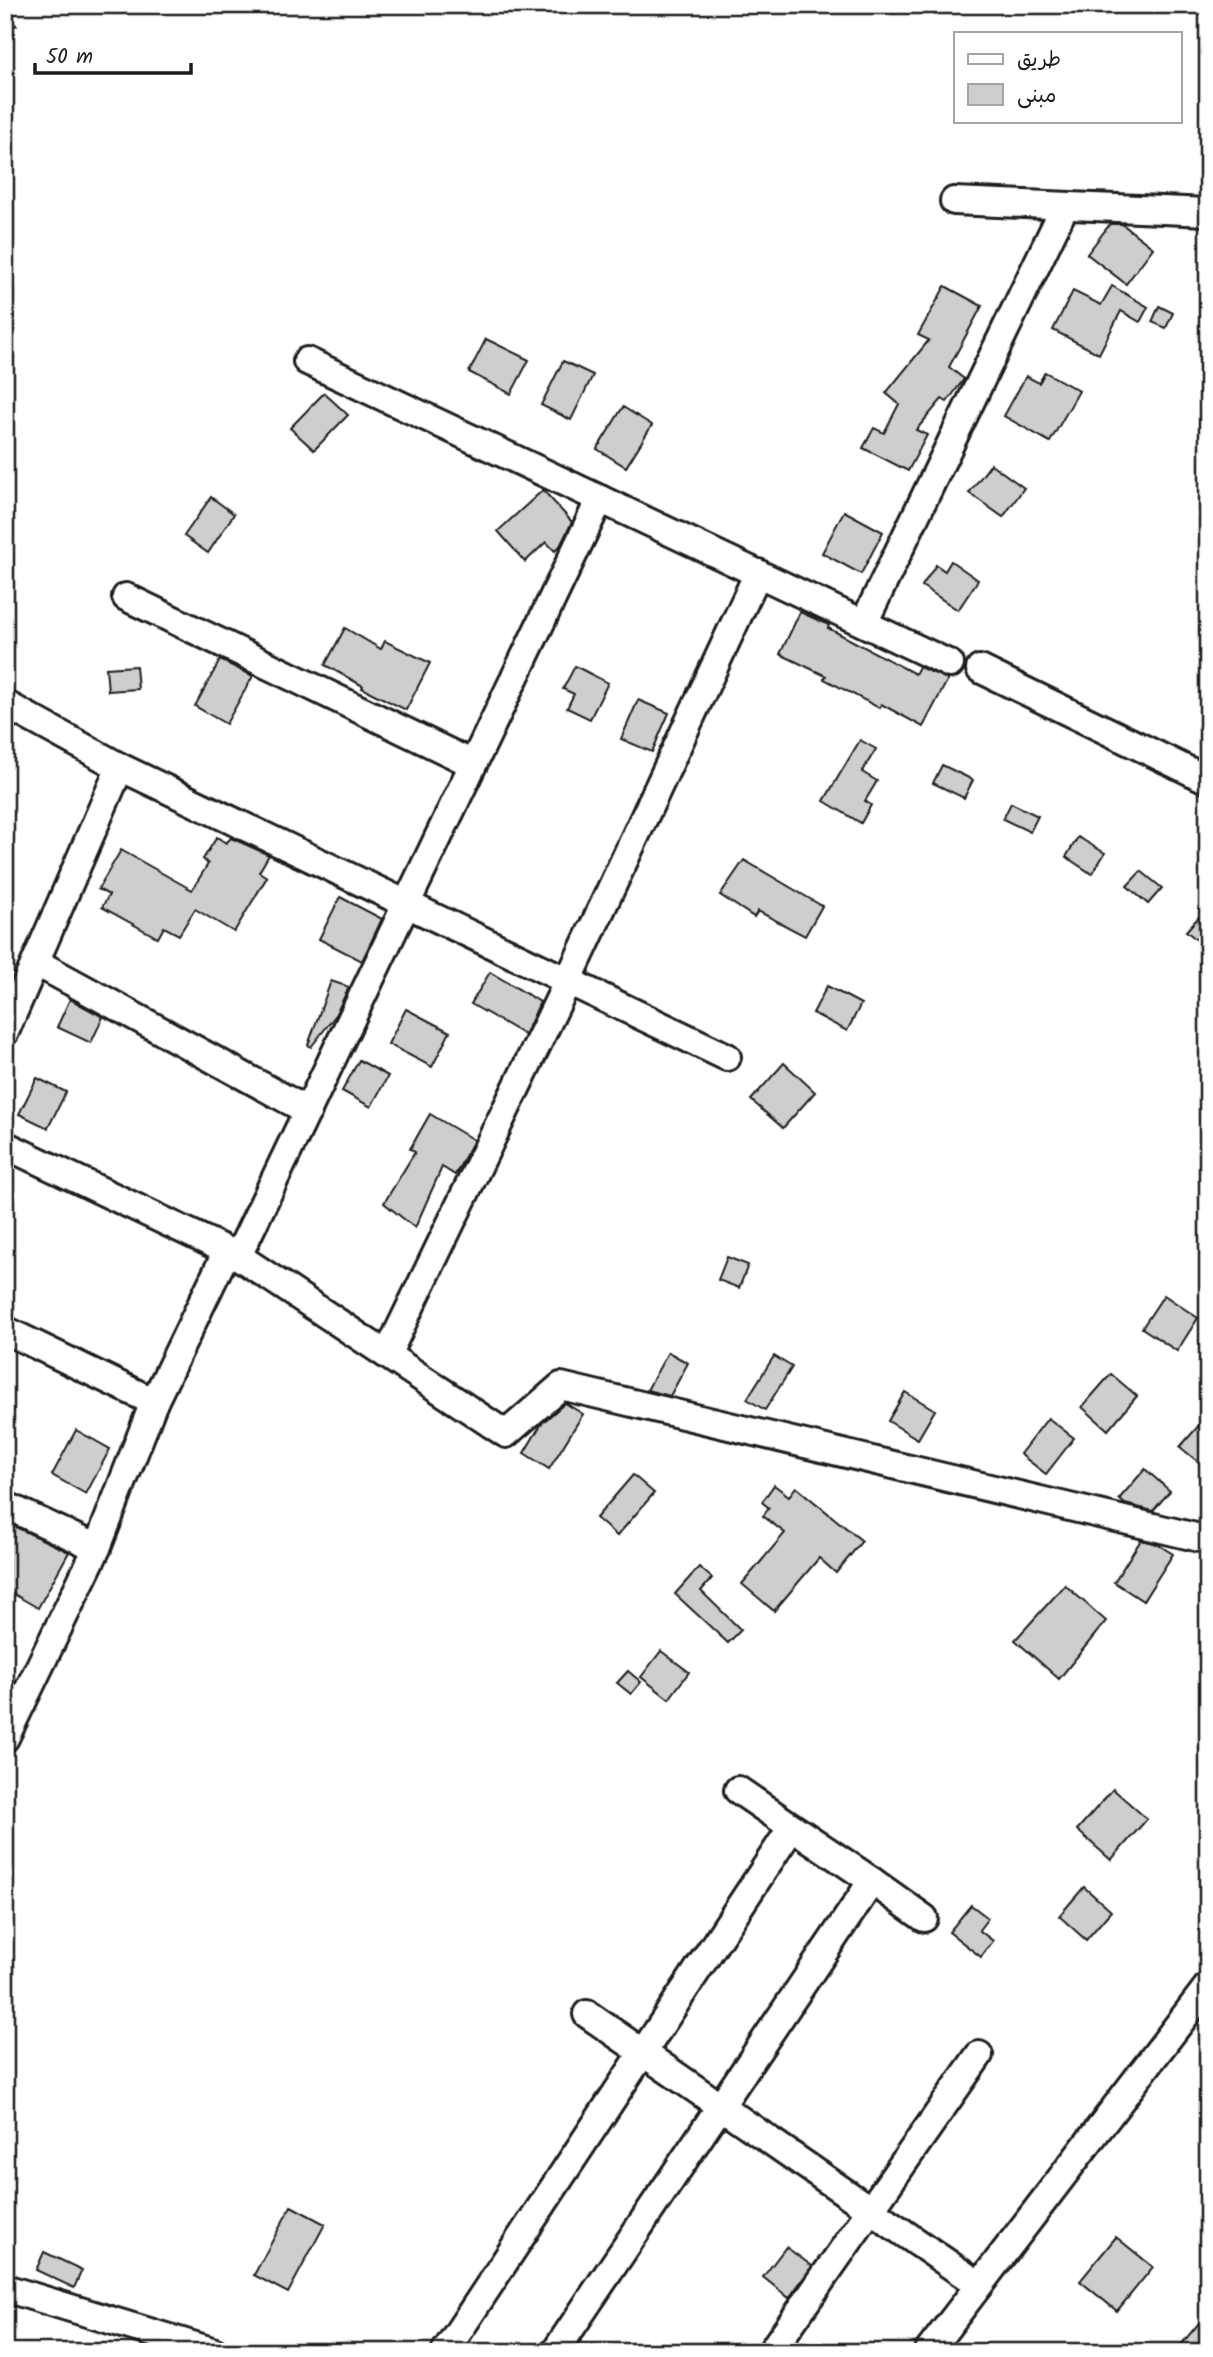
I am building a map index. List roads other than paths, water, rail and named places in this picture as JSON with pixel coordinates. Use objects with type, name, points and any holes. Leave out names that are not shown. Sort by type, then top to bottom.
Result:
[{"type":"street","points":[[954,201],[1208,212]]},
{"type":"street","points":[[864,623],[1066,206]]},
{"type":"street","points":[[307,361],[950,664]]},
{"type":"street","points":[[12,1709],[97,1548],[154,1402],[307,1111],[600,499]]},
{"type":"street","points":[[387,1355],[568,981],[758,573]]},
{"type":"street","points":[[126,597],[473,764]]},
{"type":"street","points":[[980,669],[1208,780]]},
{"type":"street","points":[[5,704],[120,767],[727,1057]]},
{"type":"street","points":[[5,1032],[120,767]]},
{"type":"street","points":[[37,963],[307,1111]]},
{"type":"street","points":[[5,1145],[232,1254],[506,1434],[561,1386],[1208,1540]]},
{"type":"street","points":[[5,1330],[154,1402]]},
{"type":"street","points":[[5,1505],[97,1548]]},
{"type":"street","points":[[738,1790],[924,1918]]},
{"type":"street","points":[[445,2352],[792,1827]]},
{"type":"street","points":[[555,2352],[872,1881]]},
{"type":"street","points":[[928,2352],[1208,1986]]},
{"type":"street","points":[[587,2014],[979,2285]]},
{"type":"street","points":[[771,2352],[979,2055]]},
{"type":"street","points":[[5,2288],[215,2352]]}]
